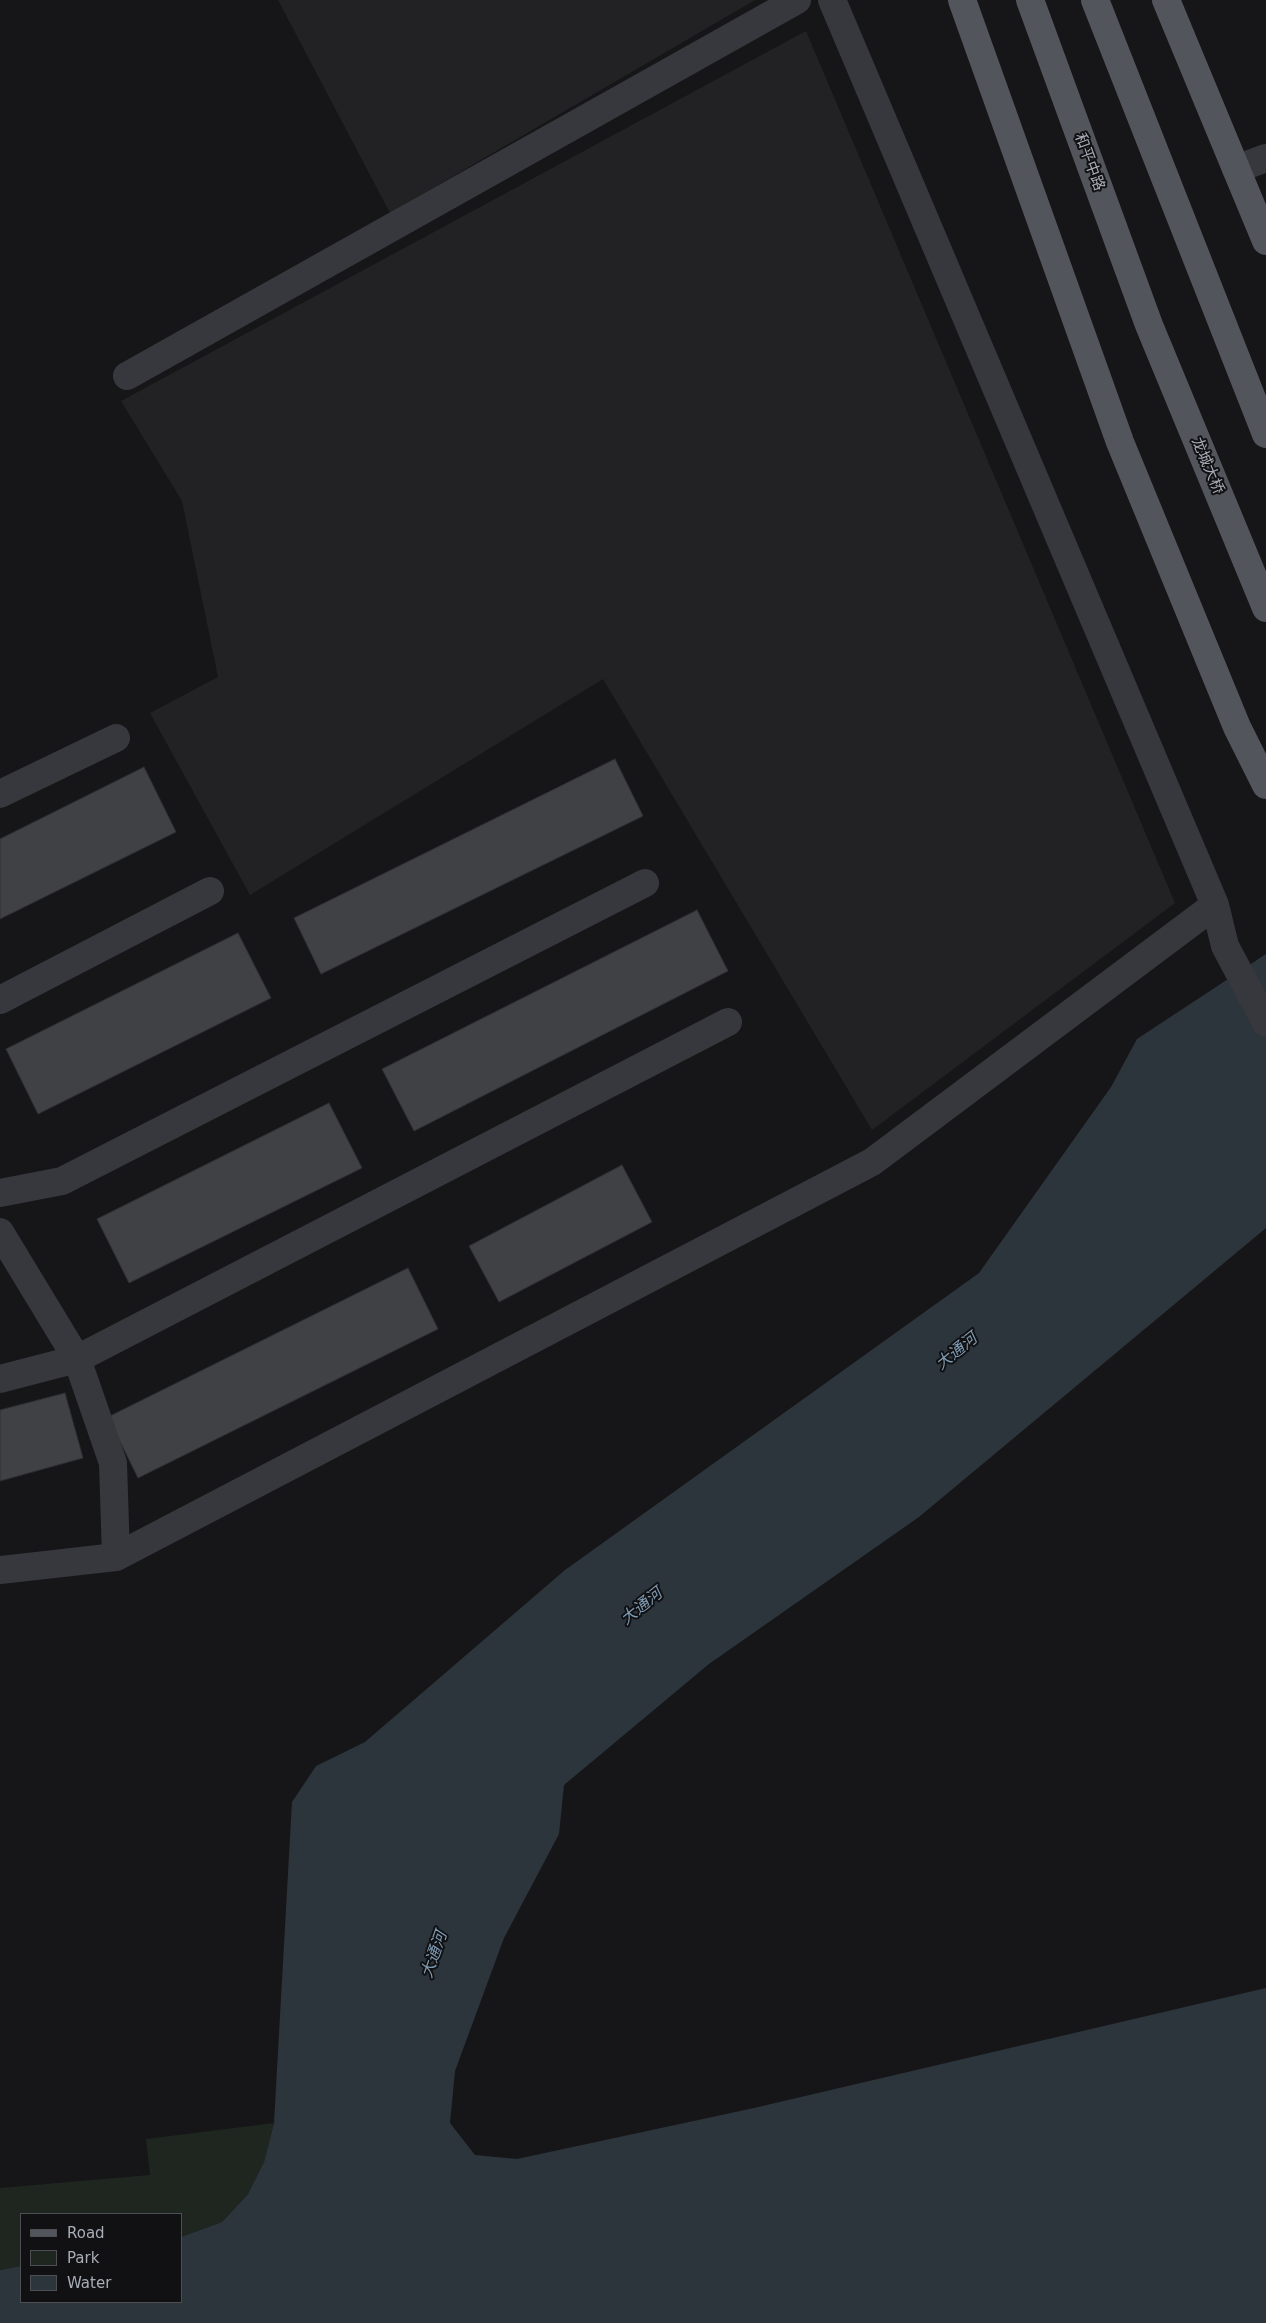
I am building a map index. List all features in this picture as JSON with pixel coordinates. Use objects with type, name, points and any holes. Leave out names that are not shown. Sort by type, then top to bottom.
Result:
[{"type":"main road","points":[[962,0],[1120,442],[1237,727],[1266,785]]},
{"type":"main road","name":"和平中路","points":[[1030,0],[1148,325]]},
{"type":"main road","points":[[1095,0],[1211,300],[1266,434]]},
{"type":"main road","points":[[1166,0],[1266,241]]},
{"type":"main road","name":"龙城大桥","points":[[1148,325],[1266,608]]},
{"type":"street","points":[[127,376],[796,0]]},
{"type":"street","points":[[832,0],[1215,904],[1225,946],[1266,1024]]},
{"type":"street","points":[[1236,170],[1266,158]]},
{"type":"street","points":[[0,794],[116,738]]},
{"type":"street","points":[[0,1193],[62,1181],[645,883]]},
{"type":"street","points":[[0,1000],[210,891]]},
{"type":"street","points":[[0,1570],[116,1557],[872,1162],[1215,904]]},
{"type":"street","points":[[0,1379],[77,1359],[728,1022]]},
{"type":"street","points":[[0,1232],[77,1359],[113,1463],[116,1557]]},
{"type":"shaded area","points":[[278,0],[755,0],[390,213]]},
{"type":"shaded area","points":[[806,31],[1175,903],[872,1130],[603,679],[250,895],[150,713],[218,677],[182,501],[121,401]]},
{"type":"green space","points":[[274,2123],[264,2162],[248,2194],[222,2222],[182,2237],[182,2213],[20,2213],[20,2266],[0,2270],[0,2188],[150,2175],[146,2139]]},
{"type":"water","name":"大通河","points":[[1266,954],[1266,1228],[919,1517],[709,1664],[564,1785],[559,1834],[504,1938],[455,2071],[450,2123],[475,2155],[517,2159],[754,2108],[1266,1988],[1266,2323],[0,2323],[0,2270],[20,2266],[20,2303],[182,2303],[182,2237],[222,2222],[248,2194],[264,2162],[274,2123],[292,1802],[316,1766],[365,1742],[565,1570],[979,1273],[1111,1087],[1137,1039]]},
{"type":"building","points":[[615,759],[643,816],[321,974],[294,918]]},
{"type":"building","points":[[144,767],[176,832],[0,919],[0,839]]},
{"type":"building","points":[[697,910],[728,971],[414,1131],[382,1069]]},
{"type":"building","points":[[238,933],[271,998],[38,1114],[6,1049]]},
{"type":"building","points":[[329,1103],[362,1168],[129,1283],[97,1219]]},
{"type":"building","points":[[622,1165],[652,1222],[499,1302],[469,1246]]},
{"type":"building","points":[[408,1268],[438,1329],[138,1478],[108,1417]]},
{"type":"building","points":[[65,1393],[83,1458],[0,1481],[0,1410]]}]
